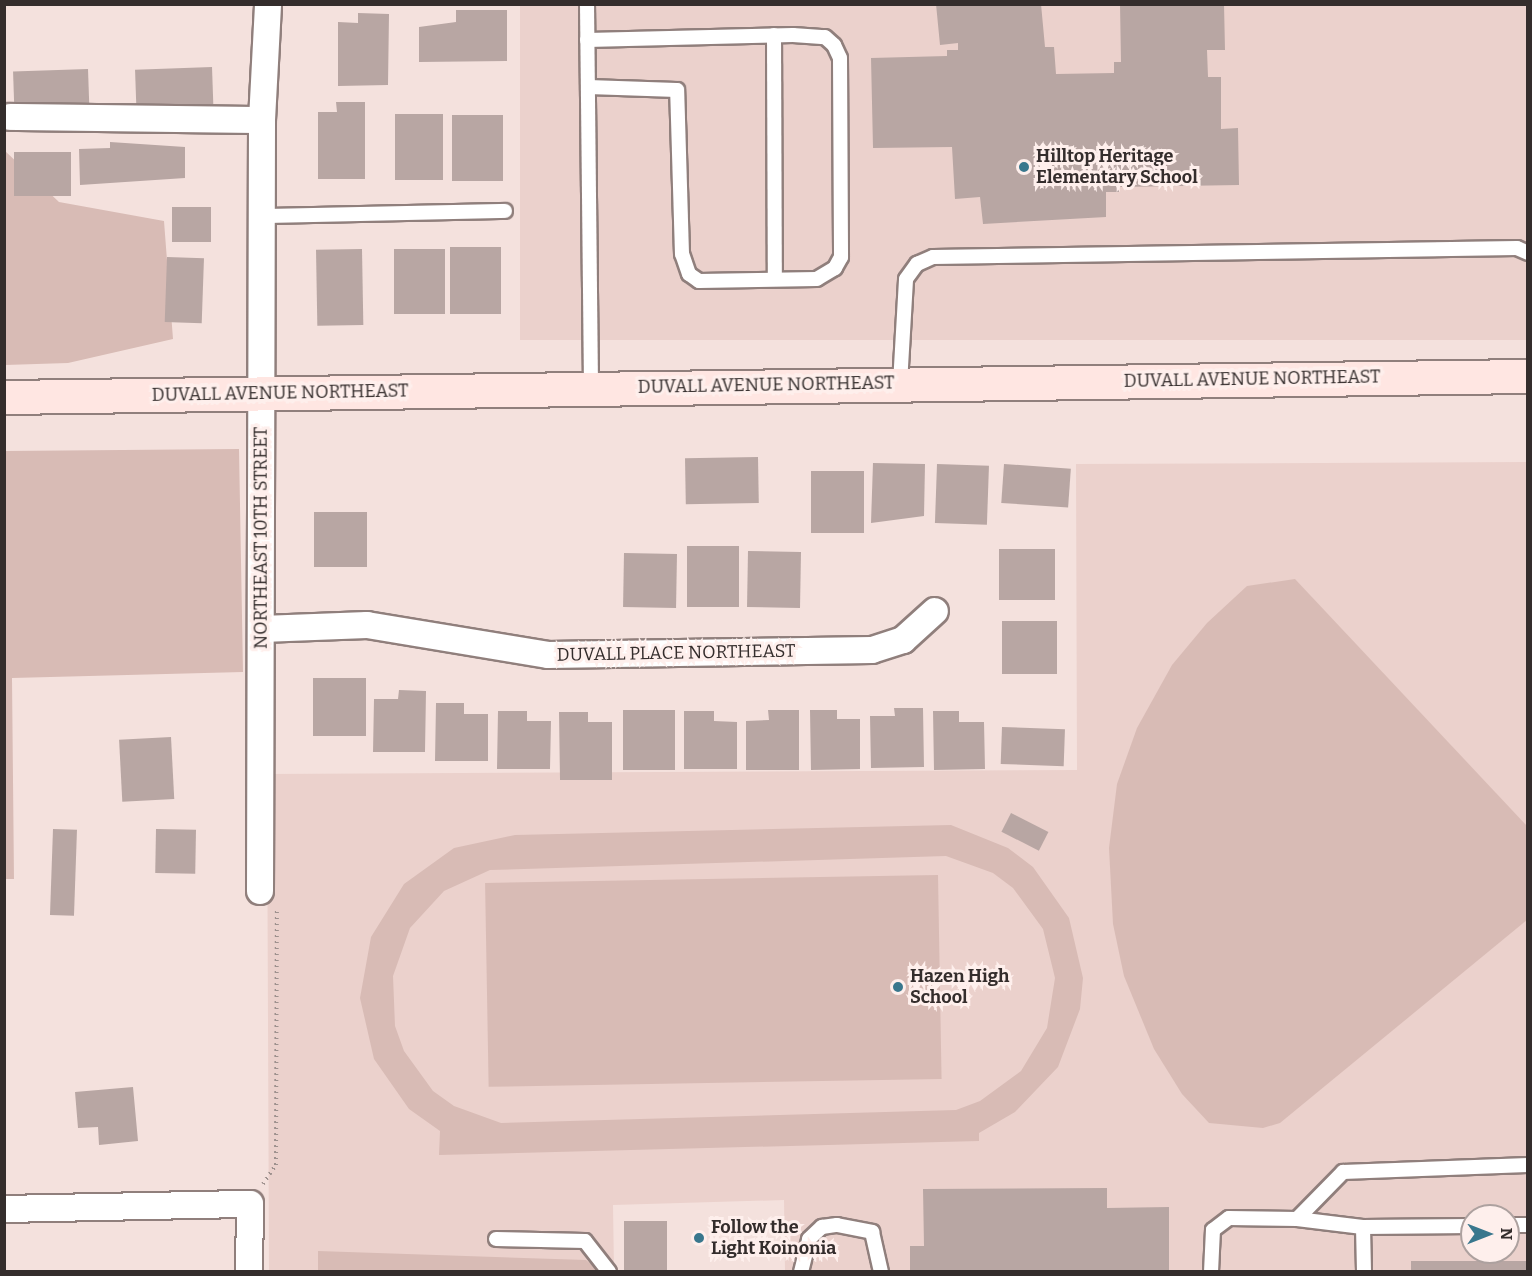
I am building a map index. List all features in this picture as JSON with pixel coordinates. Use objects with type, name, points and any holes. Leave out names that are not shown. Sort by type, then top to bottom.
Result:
[{"type":"main road","name":"DUVALL AVENUE NORTHEAST","points":[[4,397],[1527,376]]},
{"type":"street","name":"NORTHEAST 10TH STREET","points":[[260,891],[261,216],[262,120],[268,4]]},
{"type":"street","points":[[10,117],[262,120]]},
{"type":"street","name":"DUVALL PLACE NORTHEAST","points":[[262,629],[367,625],[548,655],[872,650],[903,640],[935,610]]},
{"type":"street","points":[[4,1209],[250,1204],[249,1272]]},
{"type":"lane","points":[[587,4],[591,388]]},
{"type":"lane","points":[[587,40],[774,35],[825,37],[840,58],[842,257],[817,279],[699,281],[683,262],[677,90],[588,87]]},
{"type":"lane","points":[[774,35],[776,279]]},
{"type":"lane","points":[[261,216],[505,211]]},
{"type":"lane","points":[[900,384],[906,279],[917,264],[933,257],[1517,248],[1527,253]]},
{"type":"lane","points":[[1297,1219],[1343,1172],[1527,1165]]},
{"type":"lane","points":[[1211,1272],[1213,1230],[1229,1218],[1297,1219],[1363,1227],[1460,1226]]},
{"type":"lane","points":[[801,1272],[801,1255],[822,1227],[855,1225],[872,1232],[881,1272]]},
{"type":"lane","points":[[1363,1227],[1364,1272]]},
{"type":"lane","points":[[496,1239],[585,1240],[609,1272]]},
{"type":"path","points":[[250,1204],[276,1165],[281,914],[260,891]]},
{"type":"shaded area","name":"Hilltop Heritage Elementary School","points":[[520,5],[1527,5],[1527,340],[520,340]]},
{"type":"shaded area","points":[[4,150],[59,202],[164,221],[173,339],[68,363],[5,365]]},
{"type":"shaded area","points":[[239,449],[243,672],[12,678],[14,879],[5,879],[5,451]]},
{"type":"shaded area","name":"Hazen High School","points":[[1527,462],[1527,1271],[785,1271],[784,1200],[613,1205],[614,1271],[269,1271],[267,774],[1077,770],[1076,464]]},
{"type":"shaded area","points":[[1295,579],[1527,826],[1527,920],[1280,1123],[1263,1128],[1209,1123],[1182,1094],[1154,1049],[1124,976],[1113,924],[1109,848],[1117,784],[1137,728],[1172,665],[1207,623],[1247,586]]},
{"type":"shaded area","points":[[951,825],[1008,848],[1033,867],[1069,918],[1083,978],[1080,1009],[1058,1067],[1015,1112],[979,1133],[979,1141],[439,1155],[440,1131],[409,1109],[374,1059],[360,998],[371,937],[404,884],[454,848],[515,835]],"holes":[[[946,856],[993,873],[1013,888],[1043,929],[1055,978],[1047,1028],[1021,1071],[980,1101],[956,1110],[501,1123],[454,1106],[433,1091],[404,1051],[395,1026],[393,976],[410,928],[444,891],[490,870]]]},
{"type":"shaded area","points":[[938,875],[942,1079],[489,1087],[485,883]]},
{"type":"shaded area","points":[[318,1251],[586,1260],[599,1271],[318,1271]]},
{"type":"building","points":[[936,4],[1041,4],[1045,47],[1054,47],[1056,74],[1114,73],[1114,62],[1121,62],[1120,4],[1224,4],[1225,50],[1207,50],[1208,77],[1221,77],[1221,129],[1238,128],[1239,185],[1119,187],[1119,192],[1106,192],[1106,217],[983,224],[980,197],[955,199],[952,147],[873,148],[871,58],[947,56],[947,50],[958,50],[958,43],[940,45]]},
{"type":"building","points":[[456,10],[507,10],[507,61],[419,62],[419,27],[456,22]]},
{"type":"building","points":[[358,13],[389,14],[388,85],[338,86],[338,22],[358,23]]},
{"type":"building","points":[[212,67],[213,104],[136,107],[135,70]]},
{"type":"building","points":[[88,69],[89,106],[14,109],[13,72]]},
{"type":"building","points":[[336,102],[365,102],[365,179],[318,179],[318,112],[337,112]]},
{"type":"building","points":[[395,114],[443,114],[443,180],[395,180]]},
{"type":"building","points":[[452,115],[503,115],[503,181],[452,181]]},
{"type":"building","points":[[110,142],[185,147],[185,178],[80,185],[79,149],[110,148]]},
{"type":"building","points":[[14,152],[71,152],[71,196],[14,196]]},
{"type":"building","points":[[172,207],[211,207],[211,242],[172,242]]},
{"type":"building","points":[[450,247],[501,247],[501,314],[450,314]]},
{"type":"building","points":[[362,249],[363,325],[317,326],[316,250]]},
{"type":"building","points":[[394,249],[445,249],[445,314],[394,314]]},
{"type":"building","points":[[167,257],[204,258],[202,323],[165,322]]},
{"type":"building","points":[[758,457],[759,503],[686,504],[685,458]]},
{"type":"building","points":[[873,463],[925,464],[924,516],[871,523]]},
{"type":"building","points":[[937,464],[989,466],[987,525],[935,523]]},
{"type":"building","points":[[1004,464],[1071,469],[1068,508],[1001,503]]},
{"type":"building","points":[[811,471],[864,471],[864,533],[811,533]]},
{"type":"building","points":[[314,512],[367,512],[367,567],[314,567]]},
{"type":"building","points":[[687,546],[739,546],[739,607],[687,607]]},
{"type":"building","points":[[999,549],[1055,549],[1055,600],[999,600]]},
{"type":"building","points":[[748,551],[801,552],[800,608],[747,607]]},
{"type":"building","points":[[624,553],[677,554],[676,608],[623,607]]},
{"type":"building","points":[[1002,621],[1057,621],[1057,674],[1002,674]]},
{"type":"building","points":[[313,678],[366,678],[366,736],[313,736]]},
{"type":"building","points":[[399,690],[426,691],[425,752],[373,752],[374,699],[398,699]]},
{"type":"building","points":[[436,703],[464,703],[464,714],[488,714],[488,761],[435,761]]},
{"type":"building","points":[[894,708],[923,708],[924,767],[871,768],[870,716],[895,716]]},
{"type":"building","points":[[623,710],[675,710],[675,770],[623,770]]},
{"type":"building","points":[[768,710],[799,710],[799,770],[746,770],[746,721],[769,720]]},
{"type":"building","points":[[810,710],[837,710],[837,719],[860,719],[860,769],[811,770]]},
{"type":"building","points":[[498,711],[527,711],[527,721],[551,721],[550,769],[497,769]]},
{"type":"building","points":[[684,711],[714,711],[714,721],[737,722],[737,769],[684,769]]},
{"type":"building","points":[[933,711],[959,711],[959,722],[984,722],[985,769],[934,770]]},
{"type":"building","points":[[559,712],[588,712],[588,722],[612,722],[612,780],[560,780]]},
{"type":"building","points":[[1002,727],[1065,729],[1064,766],[1001,764]]},
{"type":"building","points":[[171,737],[174,799],[122,802],[119,740]]},
{"type":"building","points":[[1011,813],[1048,832],[1039,851],[1001,832]]},
{"type":"building","points":[[53,829],[77,830],[74,916],[50,915]]},
{"type":"building","points":[[156,829],[196,830],[195,874],[155,873]]},
{"type":"building","points":[[133,1087],[138,1141],[99,1145],[98,1127],[78,1128],[75,1092]]},
{"type":"building","points":[[1107,1188],[1107,1208],[1169,1207],[1169,1272],[910,1272],[910,1246],[924,1246],[923,1189]]},
{"type":"building","points":[[624,1221],[667,1221],[667,1272],[624,1272]]},
{"type":"building","points":[[1411,1261],[1520,1264],[1520,1261],[1528,1261],[1528,1272],[1411,1272]]},
{"type":"place","name":"Hilltop Heritage Elementary School","points":[[1024,167]]},
{"type":"place","name":"Hazen High School","points":[[898,987]]},
{"type":"place","name":"Follow the Light Koinonia","points":[[699,1238]]}]
